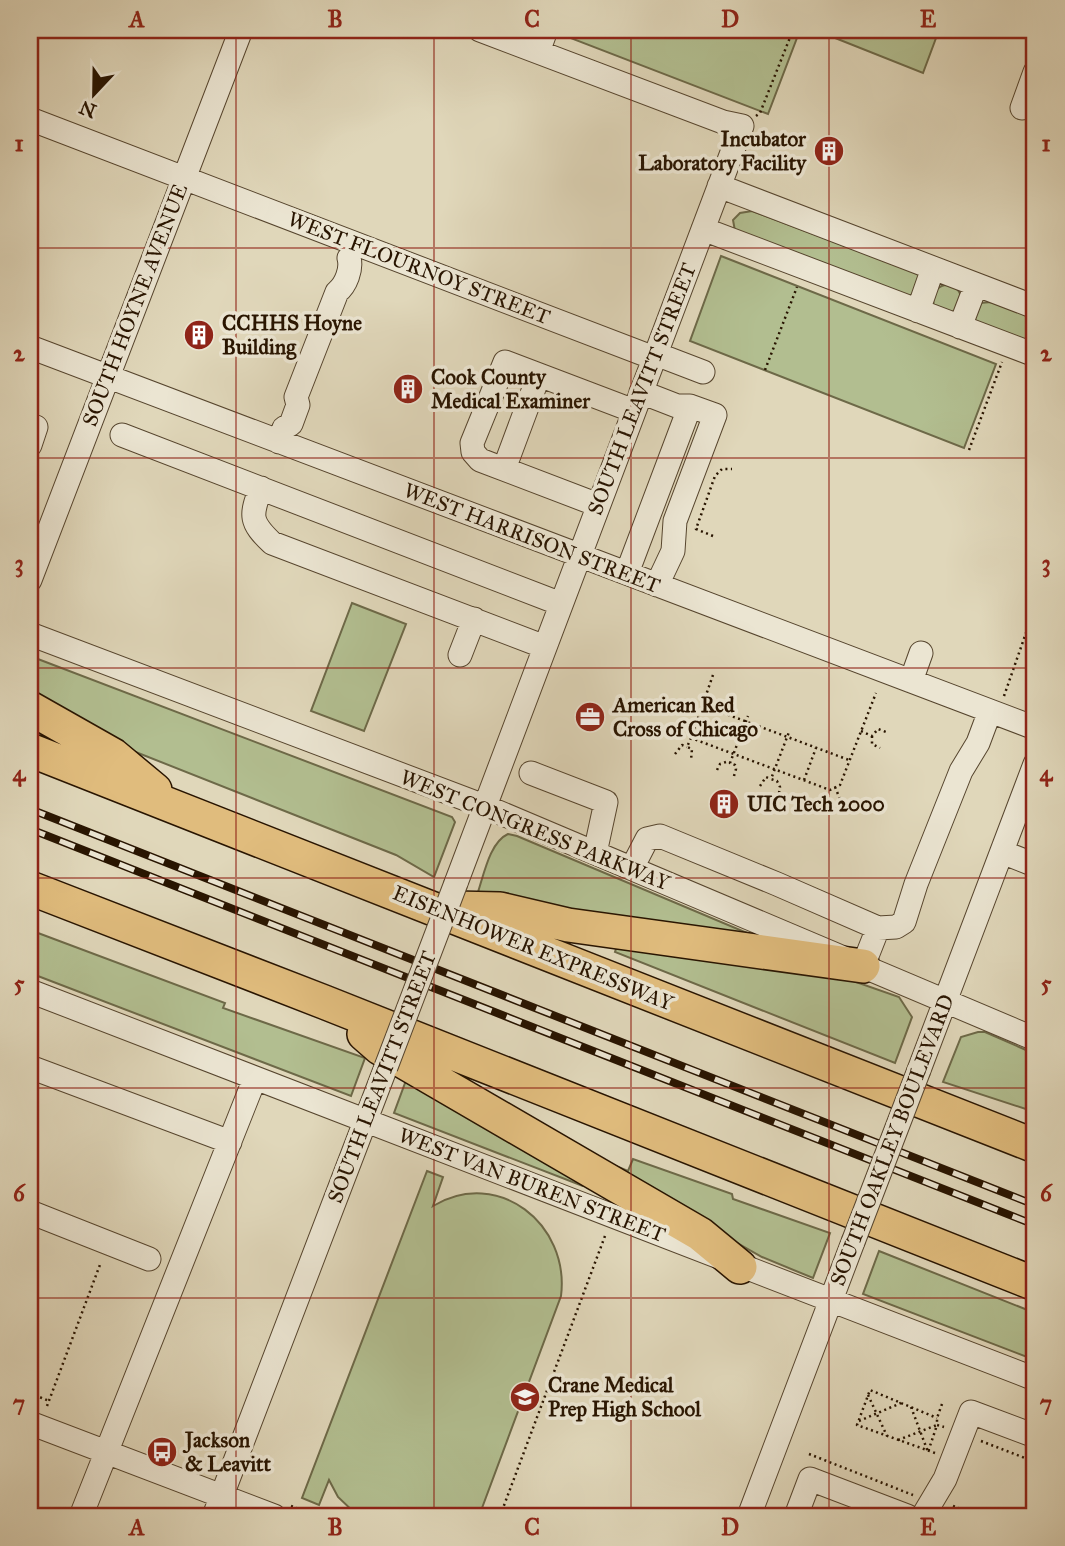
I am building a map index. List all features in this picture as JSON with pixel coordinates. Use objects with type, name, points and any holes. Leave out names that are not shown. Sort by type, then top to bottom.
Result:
[{"type":"highway","points":[[30,708],[113,755],[175,807]]},
{"type":"highway","name":"EISENHOWER EXPRESSWAY","points":[[30,750],[1035,1146]]},
{"type":"highway","points":[[30,888],[1035,1284]]},
{"type":"highway","points":[[30,902],[80,908]]},
{"type":"highway","points":[[432,908],[500,909],[568,925],[863,966]]},
{"type":"highway","points":[[324,1002],[380,1048],[701,1234],[740,1266]]},
{"type":"street","name":"SOUTH HOYNE AVENUE","points":[[30,580],[241,30]]},
{"type":"street","points":[[480,30],[723,122],[742,126]]},
{"type":"street","points":[[538,52],[546,30]]},
{"type":"street","points":[[1022,108],[1035,72]]},
{"type":"street","name":"WEST FLOURNOY STREET","points":[[30,119],[184,178],[352,251],[703,372]]},
{"type":"street","name":"SOUTH LEAVITT STREET","points":[[218,1506],[742,126]]},
{"type":"street","points":[[719,186],[1035,307]]},
{"type":"street","points":[[703,229],[1035,355]]},
{"type":"street","points":[[282,435],[291,424],[298,405],[296,397],[337,292],[342,288],[351,266],[352,251]]},
{"type":"street","points":[[918,311],[933,268]]},
{"type":"street","points":[[960,327],[976,285]]},
{"type":"street","name":"WEST HARRISON STREET","points":[[30,347],[108,377],[282,435],[579,555],[911,681],[997,703],[1035,728]]},
{"type":"street","points":[[598,505],[480,460],[473,452],[472,443],[505,362],[582,392],[640,395],[677,406],[690,406],[715,415],[675,521],[673,551],[657,585]]},
{"type":"street","points":[[504,469],[539,375]]},
{"type":"street","points":[[627,573],[690,406]]},
{"type":"street","points":[[30,425],[36,427],[30,445]]},
{"type":"street","points":[[122,435],[561,604]]},
{"type":"street","points":[[261,488],[252,510],[258,529],[272,543],[545,647]]},
{"type":"street","points":[[646,523],[654,521],[668,527],[676,536]]},
{"type":"street","points":[[460,655],[474,620]]},
{"type":"street","name":"WEST CONGRESS PARKWAY","points":[[30,634],[484,806],[1035,1038]]},
{"type":"street","points":[[911,681],[921,653]]},
{"type":"street","points":[[632,868],[647,839],[660,836],[878,928],[896,927],[904,922],[916,884],[961,771],[997,703]]},
{"type":"street","name":"SOUTH OAKLEY BOULEVARD","points":[[755,1514],[830,1302],[1035,764]]},
{"type":"street","points":[[531,773],[606,802],[595,853]]},
{"type":"street","points":[[1002,852],[1035,865]]},
{"type":"street","points":[[863,966],[878,928]]},
{"type":"street","name":"WEST VAN BUREN STREET","points":[[30,991],[1035,1379]]},
{"type":"street","points":[[30,1067],[230,1142]]},
{"type":"street","points":[[81,1516],[255,1078]]},
{"type":"street","points":[[30,1212],[149,1259]]},
{"type":"street","points":[[927,1509],[945,1479],[971,1412],[1035,1436]]},
{"type":"street","points":[[30,1423],[107,1452],[218,1506],[274,1516]]},
{"type":"street","points":[[796,1516],[810,1479],[907,1516]]},
{"type":"path","points":[[742,126],[760,113],[793,30]]},
{"type":"path","points":[[853,30],[878,36],[901,30]]},
{"type":"path","points":[[765,370],[799,281]]},
{"type":"path","points":[[969,450],[1003,359]]},
{"type":"path","points":[[713,536],[696,529],[715,476],[722,468],[732,468]]},
{"type":"path","points":[[997,703],[1027,630]]},
{"type":"path","points":[[687,747],[713,675]]},
{"type":"path","points":[[691,738],[830,790],[840,785],[876,693]]},
{"type":"path","points":[[702,705],[849,761]]},
{"type":"path","points":[[730,764],[748,716]]},
{"type":"path","points":[[880,747],[872,744],[872,736],[877,729],[886,732]]},
{"type":"path","points":[[861,731],[872,736]]},
{"type":"path","points":[[771,779],[789,732]]},
{"type":"path","points":[[675,754],[682,745],[692,749],[691,760]]},
{"type":"path","points":[[804,780],[816,748]]},
{"type":"path","points":[[718,770],[720,764],[726,762],[736,769],[734,776]]},
{"type":"path","points":[[760,786],[766,777],[777,781],[779,793]]},
{"type":"path","points":[[835,787],[840,799]]},
{"type":"path","points":[[500,1516],[605,1236]]},
{"type":"path","points":[[47,1406],[101,1262]]},
{"type":"path","points":[[937,1418],[870,1390],[857,1425],[928,1452],[961,1459],[971,1437],[1035,1462]]},
{"type":"path","points":[[30,1393],[49,1401]]},
{"type":"path","points":[[868,1395],[887,1437]]},
{"type":"path","points":[[858,1422],[901,1403]]},
{"type":"path","points":[[911,1407],[928,1452]]},
{"type":"path","points":[[897,1440],[937,1425],[928,1452]]},
{"type":"path","points":[[809,1454],[927,1509],[944,1503],[979,1516]]},
{"type":"path","points":[[955,1516],[958,1508]]},
{"type":"green space","points":[[561,30],[800,30],[768,114],[560,34]]},
{"type":"green space","points":[[815,30],[939,30],[923,73]]},
{"type":"green space","points":[[752,211],[915,272],[921,278],[914,298],[735,231],[733,220],[740,213]]},
{"type":"green space","points":[[721,256],[996,364],[964,448],[690,341]]},
{"type":"green space","points":[[947,285],[957,289],[961,299],[957,309],[947,313],[937,309],[933,299],[937,289]]},
{"type":"green space","points":[[991,302],[1035,318],[1035,350],[976,324],[974,315],[980,303]]},
{"type":"green space","points":[[352,603],[406,624],[364,731],[311,711]]},
{"type":"green space","points":[[30,656],[452,817],[455,822],[434,877],[396,855],[123,747],[30,696]]},
{"type":"green space","points":[[508,834],[766,941],[478,892],[492,851]]},
{"type":"green space","points":[[30,930],[225,1003],[223,1008],[365,1058],[351,1096],[30,973]]},
{"type":"green space","points":[[618,942],[836,975],[899,997],[912,1017],[895,1063],[615,952]]},
{"type":"green space","points":[[985,1032],[1035,1054],[1035,1112],[943,1082],[961,1037]]},
{"type":"green space","points":[[408,1075],[578,1182],[583,1186],[394,1113]]},
{"type":"green space","points":[[565,1145],[628,1171],[633,1159],[732,1194],[733,1199],[830,1233],[813,1278],[762,1257]]},
{"type":"green space","points":[[427,1171],[443,1177],[433,1206],[458,1196],[482,1193],[504,1198],[525,1209],[542,1226],[554,1246],[561,1270],[561,1296],[479,1516],[358,1516],[338,1497],[329,1480],[319,1505],[302,1498]]},
{"type":"green space","points":[[879,1251],[1035,1313],[1035,1360],[863,1294]]},
{"type":"railway","points":[[30,809],[1035,1205]]},
{"type":"railway","points":[[30,829],[1035,1225]]},
{"type":"place","name":"Incubator Laboratory Facility","points":[[829,151]]},
{"type":"place","name":"CCHHS Hoyne Building","points":[[199,335]]},
{"type":"place","name":"Cook County Medical Examiner","points":[[408,389]]},
{"type":"place","name":"American Red Cross of Chicago","points":[[590,717]]},
{"type":"place","name":"UIC Tech 2000","points":[[724,804]]},
{"type":"place","name":"Crane Medical Prep High School","points":[[525,1397]]},
{"type":"place","name":"Jackson & Leavitt","points":[[162,1452]]}]
